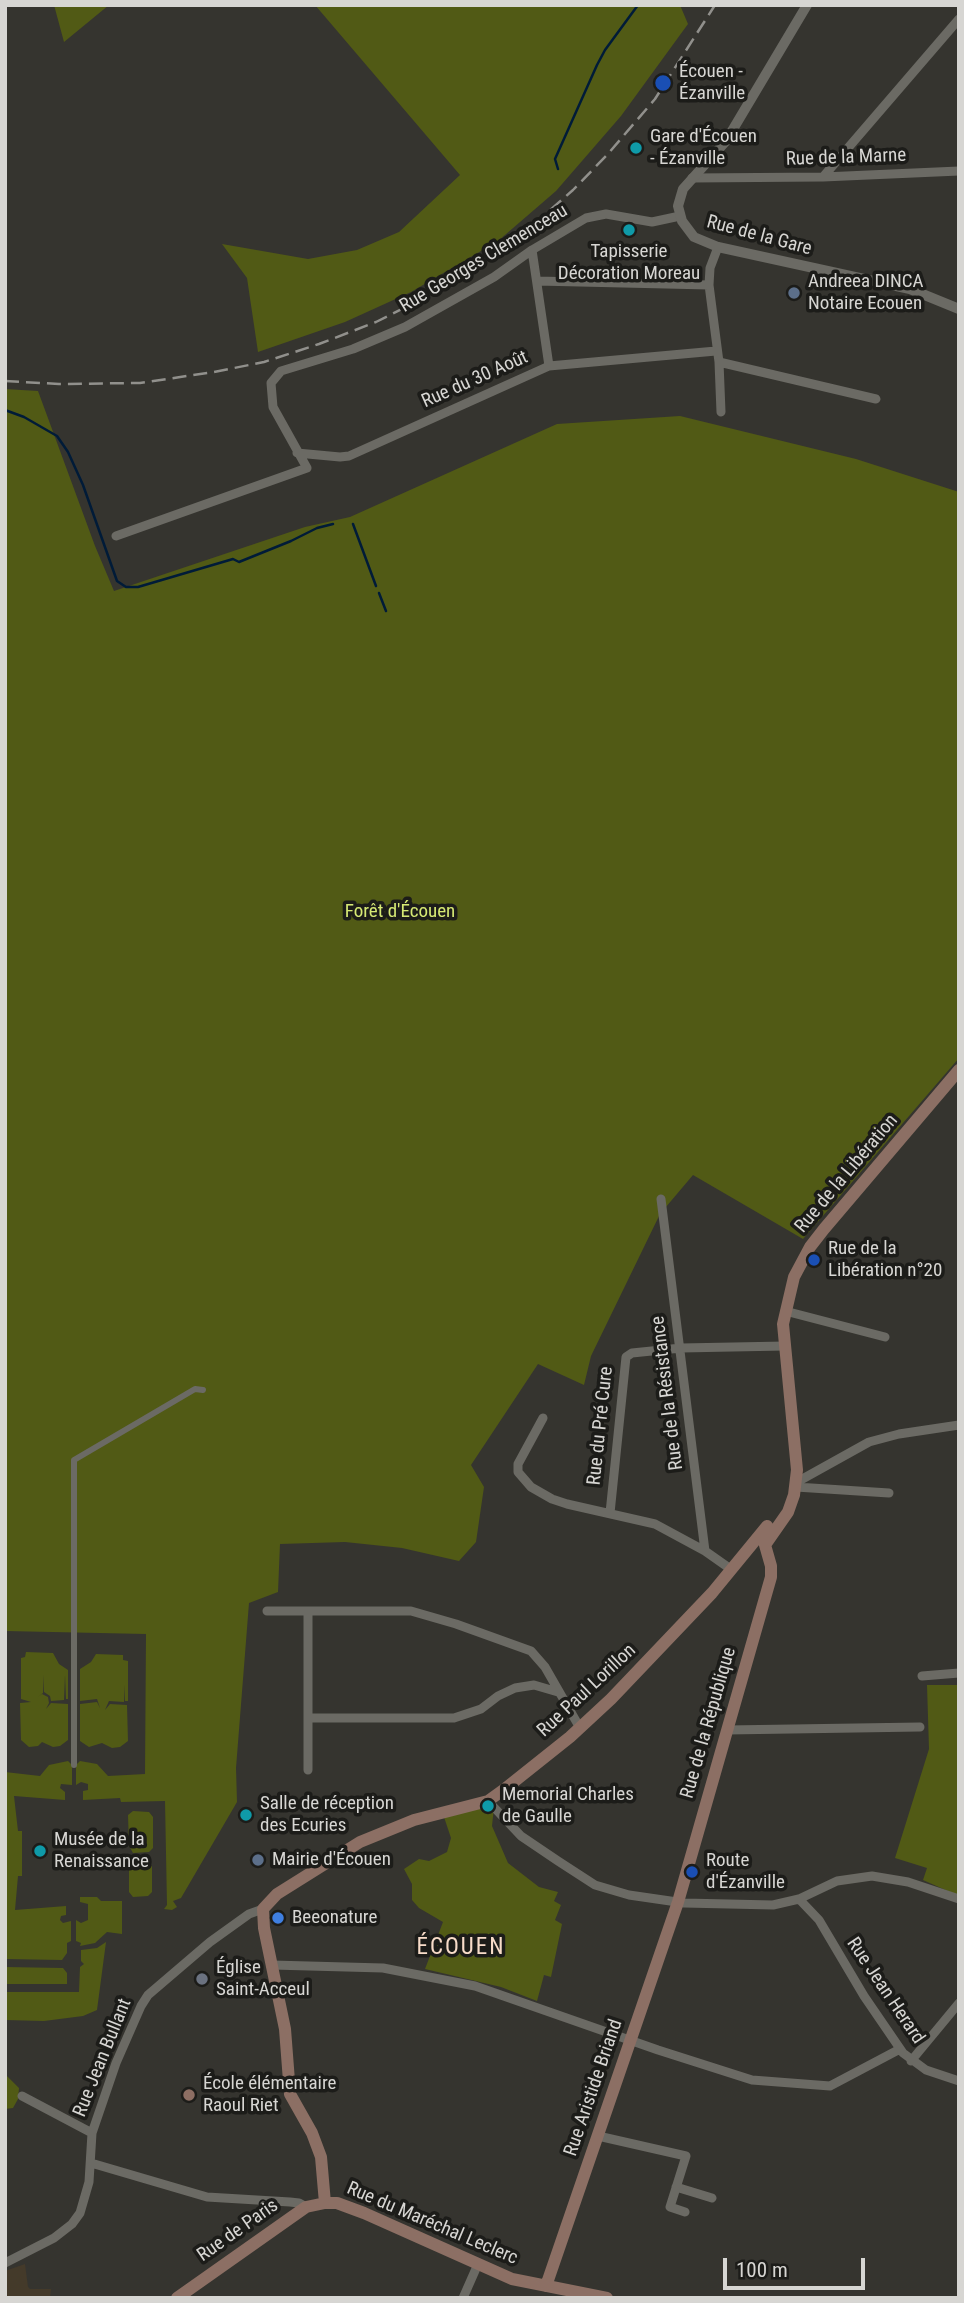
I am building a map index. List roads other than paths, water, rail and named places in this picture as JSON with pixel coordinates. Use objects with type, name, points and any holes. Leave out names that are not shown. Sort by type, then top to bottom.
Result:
[{"type":"main road","name":"Rue de la Libération","points":[[797,1484],[785,1346],[785,1311],[794,1277],[810,1247],[959,1070]]},
{"type":"main road","name":"Rue Paul Lorillon","points":[[263,1909],[277,1894],[360,1842],[387,1829],[488,1801],[580,1728],[611,1699],[732,1570],[797,1484]]},
{"type":"main road","points":[[766,1554],[766,1540],[788,1512],[797,1484]]},
{"type":"main road","name":"Rue de la République","points":[[678,1902],[771,1577],[771,1566],[766,1554]]},
{"type":"main road","name":"Rue Aristide Briand","points":[[546,2286],[678,1902]]},
{"type":"main road","points":[[263,1909],[264,1928],[285,2029],[290,2094],[312,2133],[321,2157],[325,2203]]},
{"type":"main road","name":"Rue de Paris","points":[[177,2298],[306,2207],[325,2203]]},
{"type":"main road","name":"Rue du Maréchal Leclerc","points":[[325,2203],[337,2203],[364,2213],[512,2279],[607,2298]]},
{"type":"street","name":"Rue de la Gare","points":[[807,5],[726,141],[692,178],[680,197],[680,216],[685,228],[694,237],[718,247],[898,286],[959,309]]},
{"type":"street","points":[[823,177],[959,19]]},
{"type":"street","name":"Rue de la Marne","points":[[692,178],[823,177],[959,171]]},
{"type":"street","name":"Rue Georges Clemenceau","points":[[297,453],[273,407],[270,388],[273,379],[287,369],[353,349],[405,327],[494,277],[532,250],[586,218],[606,214],[652,222],[680,216]]},
{"type":"street","points":[[718,247],[710,268],[709,285],[719,362],[721,412]]},
{"type":"street","points":[[532,250],[549,366]]},
{"type":"street","points":[[537,281],[709,285]]},
{"type":"street","name":"Rue du 30 Août","points":[[297,453],[349,456],[549,366],[716,351]]},
{"type":"street","points":[[719,362],[876,399]]},
{"type":"street","points":[[116,536],[307,468],[297,453]]},
{"type":"street","name":"Rue de la Résistance","points":[[661,1199],[705,1551]]},
{"type":"street","points":[[785,1311],[885,1337]]},
{"type":"street","points":[[681,1348],[785,1346]]},
{"type":"street","name":"Rue du Pré Cure","points":[[610,1513],[626,1357],[632,1353],[681,1348]]},
{"type":"street","points":[[74,1765],[74,1460],[195,1389],[203,1390]]},
{"type":"street","name":"Rue du Pré Cure","points":[[543,1418],[521,1456],[518,1472],[531,1487],[567,1504],[655,1524],[705,1551]]},
{"type":"street","points":[[797,1484],[869,1442],[899,1434],[959,1425]]},
{"type":"street","points":[[797,1484],[889,1493]]},
{"type":"street","points":[[705,1551],[732,1570]]},
{"type":"street","points":[[746,1553],[766,1554]]},
{"type":"street","points":[[267,1611],[411,1611],[531,1651],[545,1667],[580,1728]]},
{"type":"street","points":[[308,1611],[308,1770]]},
{"type":"street","points":[[922,1676],[959,1673]]},
{"type":"street","points":[[308,1718],[454,1718],[481,1709],[498,1696],[515,1688],[534,1685],[558,1692]]},
{"type":"street","points":[[727,1730],[920,1727]]},
{"type":"street","points":[[488,1801],[521,1836],[595,1885],[629,1895],[678,1902],[758,1906],[799,1899],[837,1881],[872,1876],[908,1882],[959,1899]]},
{"type":"street","name":"Rue Jean Herard","points":[[799,1899],[819,1920],[864,1996],[900,2049],[911,2061],[926,2070],[959,2081]]},
{"type":"street","name":"Rue Jean Bullant","points":[[5,2263],[30,2252],[72,2224],[82,2208],[89,2182],[92,2133],[116,2063],[148,1995],[235,1924],[249,1914],[263,1909]]},
{"type":"street","points":[[272,1965],[383,1968],[489,1990],[737,2077],[821,2087],[837,2084],[900,2049]]},
{"type":"street","points":[[911,2061],[959,2003]]},
{"type":"street","points":[[22,2096],[92,2133]]},
{"type":"street","points":[[598,2136],[686,2156],[670,2207],[685,2212]]},
{"type":"street","points":[[91,2163],[207,2197],[290,2202],[306,2207]]},
{"type":"street","points":[[676,2187],[712,2198]]},
{"type":"street","points":[[463,2298],[478,2264]]},
{"type":"waterway","points":[[558,169],[555,159],[597,65],[638,5]]},
{"type":"waterway","points":[[5,410],[24,417],[57,436],[68,452],[83,485],[117,581],[126,587],[138,587],[233,559],[239,562],[317,528],[333,524]]},
{"type":"waterway","points":[[353,524],[376,586]]},
{"type":"waterway","points":[[379,593],[386,611]]},
{"type":"railway","points":[[5,381],[59,384],[140,383],[214,372],[264,362],[319,344],[376,322],[408,306],[483,261],[532,226],[573,190],[655,99],[715,5]]},
{"type":"place","name":"Écouen - Ézanville","points":[[663,83]]},
{"type":"place","name":"Gare d'Écouen - Ézanville","points":[[636,148]]},
{"type":"place","name":"Tapisserie Décoration Moreau","points":[[629,230]]},
{"type":"place","name":"Andreea DINCA Notaire Ecouen","points":[[794,293]]},
{"type":"place","name":"Rue de la Libération n°20","points":[[814,1260]]},
{"type":"place","name":"Memorial Charles de Gaulle","points":[[488,1806]]},
{"type":"place","name":"Salle de réception des Ecuries","points":[[246,1815]]},
{"type":"place","name":"Musée de la Renaissance","points":[[40,1851]]},
{"type":"place","name":"Mairie d'Écouen","points":[[258,1860]]},
{"type":"place","name":"Route d'Ézanville","points":[[692,1872]]},
{"type":"place","name":"Beeonature","points":[[278,1918]]},
{"type":"place","name":"Église Saint-Acceul","points":[[202,1979]]},
{"type":"place","name":"École élémentaire Raoul Riet","points":[[189,2095]]},
{"type":"district","name":"ÉCOUEN","points":[[461,1948]]},
{"type":"park label","name":"Forêt d'Écouen","points":[[400,912]]}]
